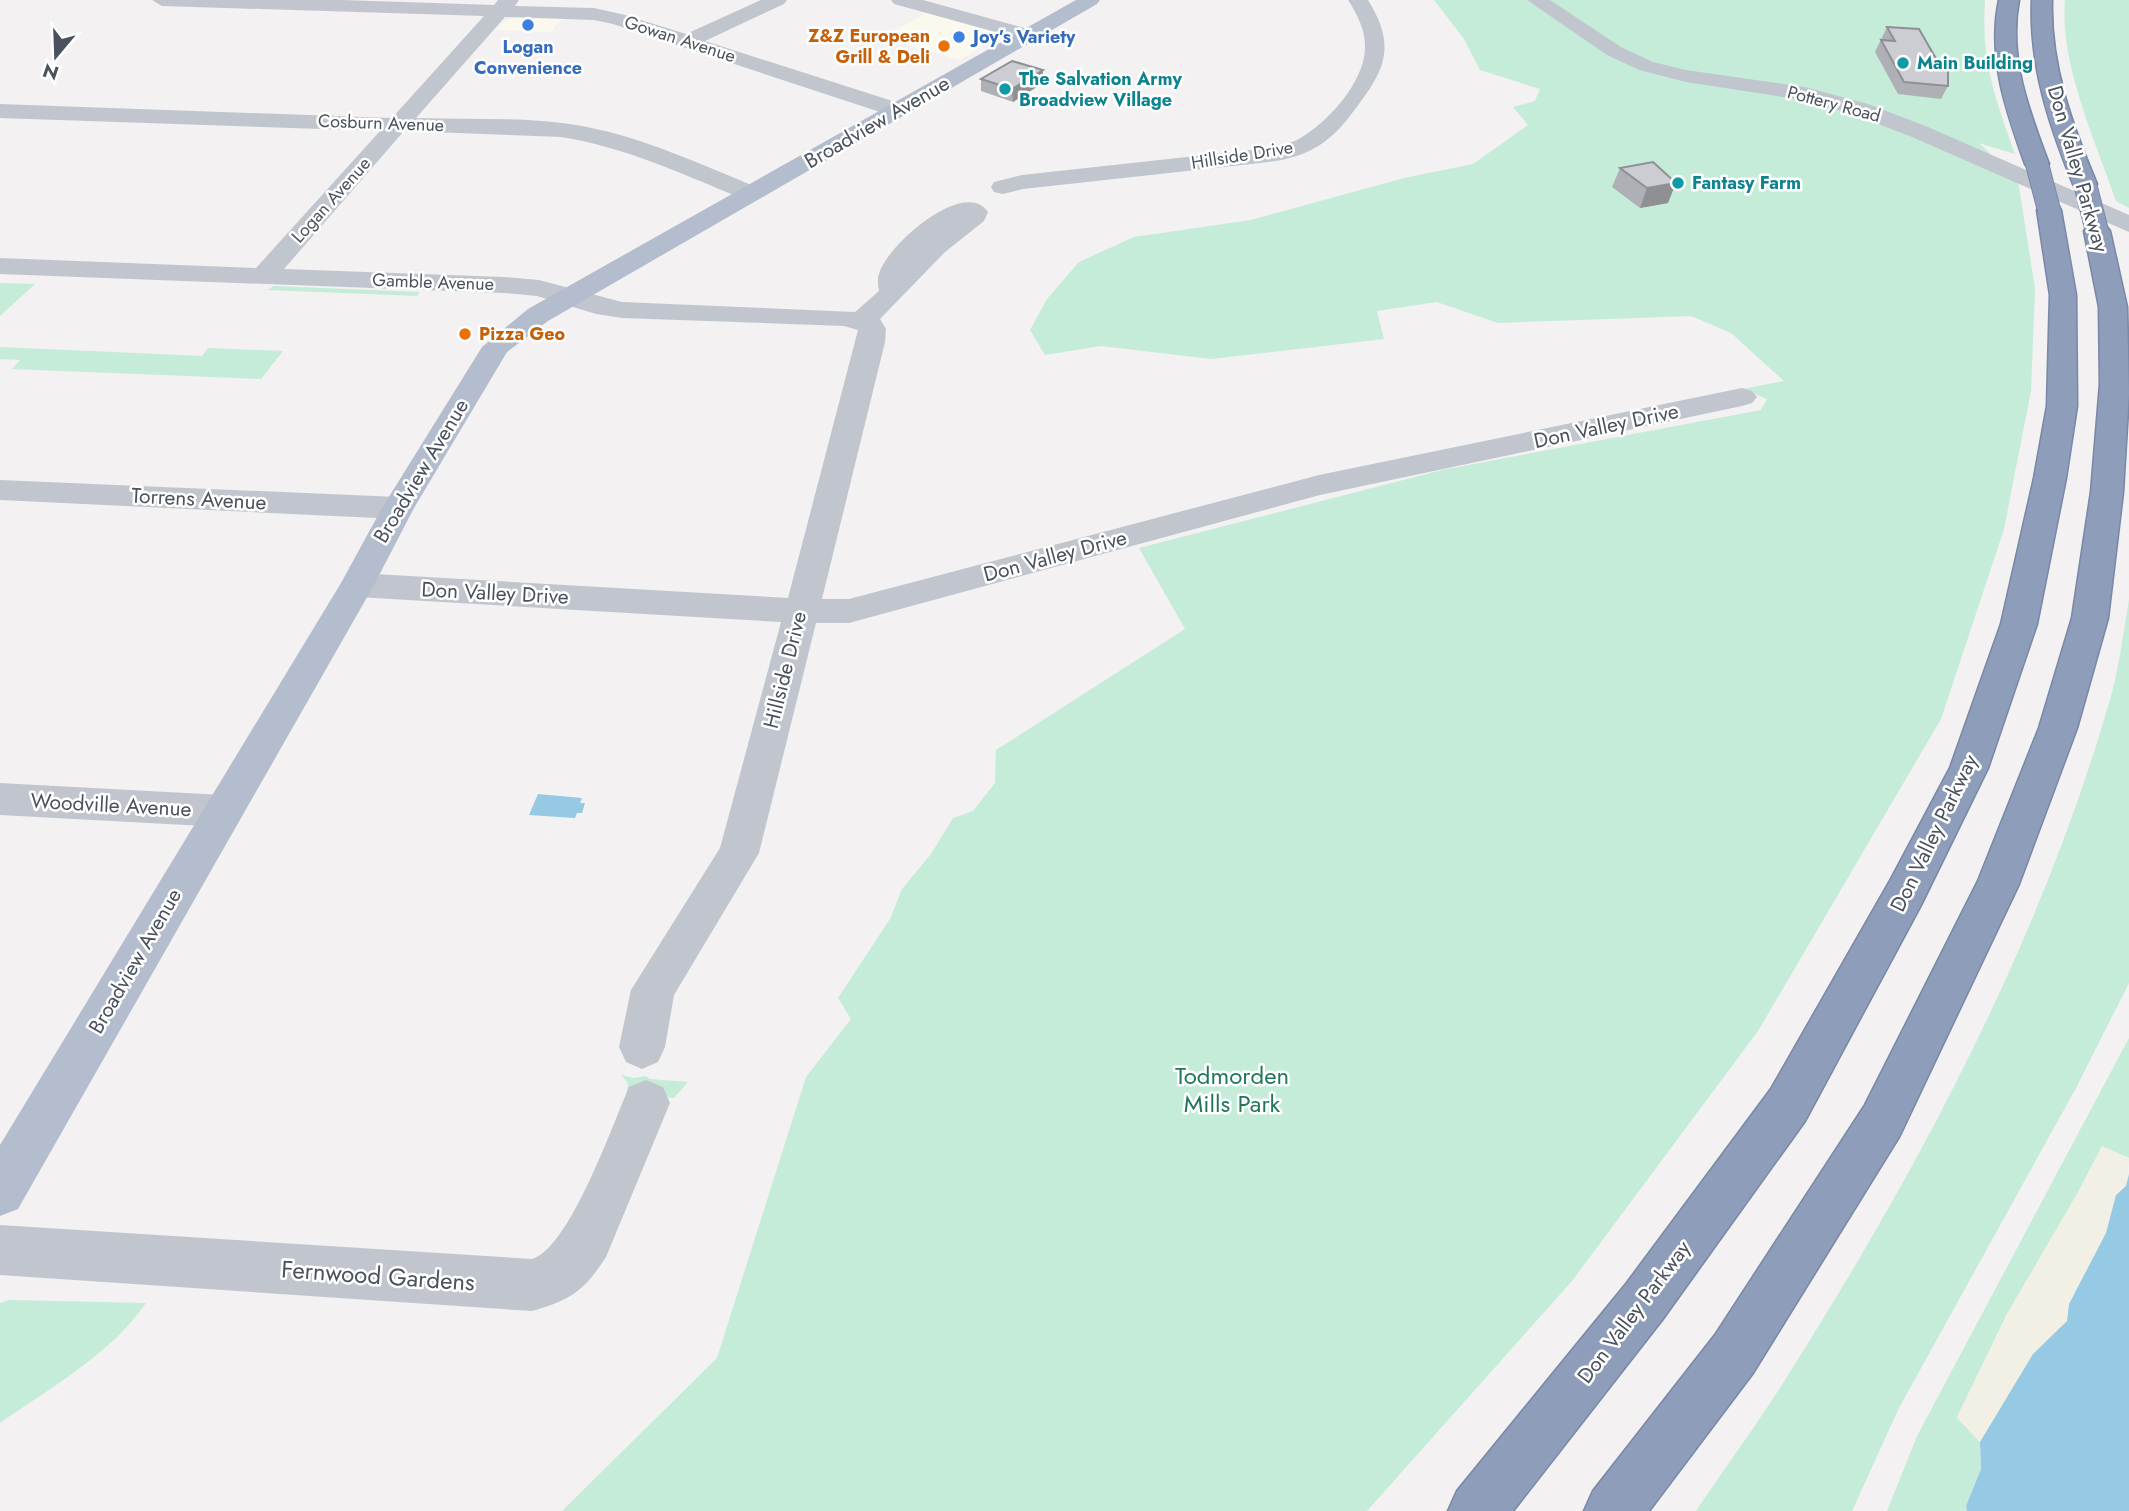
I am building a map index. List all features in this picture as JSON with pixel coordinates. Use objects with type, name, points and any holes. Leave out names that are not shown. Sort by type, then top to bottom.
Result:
[{"type":"highway","name":"Don Valley Parkway","points":[[1613,1511],[1734,1354],[1882,1121],[1998,884],[2053,741],[2090,618],[2107,492],[2115,384],[2113,228],[2085,184],[2068,144],[2043,36],[2042,0]]},
{"type":"highway","name":"Don Valley Parkway","points":[[1477,1511],[1644,1302],[1788,1105],[1906,892],[1969,768],[2019,624],[2050,478],[2062,406],[2063,295],[2049,210],[2013,86],[2006,44],[2006,3]]},
{"type":"main road","name":"Broadview Avenue","points":[[0,1191],[357,585],[398,508],[496,347],[538,315],[1090,0]]},
{"type":"street","name":"Gowan Avenue","points":[[162,0],[504,6],[594,14],[688,41],[897,110]]},
{"type":"street","points":[[688,41],[777,0]]},
{"type":"street","points":[[901,0],[1028,36]]},
{"type":"street","name":"Hillside Drive","points":[[1003,187],[1022,182],[1259,155],[1305,145],[1332,125],[1369,77],[1376,61],[1377,44],[1368,14],[1358,0]]},
{"type":"street","name":"Pottery Road","points":[[1537,0],[1614,51],[1646,66],[1686,76],[1805,94],[1860,108],[1920,132],[2113,228]]},
{"type":"street","name":"Logan Avenue","points":[[264,275],[504,6]]},
{"type":"street","name":"Cosburn Avenue","points":[[0,111],[587,133],[628,144],[750,193]]},
{"type":"street","name":"Gamble Avenue","points":[[0,267],[509,286],[538,288],[622,310],[825,316],[862,320]]},
{"type":"street","points":[[862,320],[879,307],[892,291]]},
{"type":"street","name":"Hillside Drive","points":[[642,1047],[653,990],[738,853],[871,342],[872,329],[862,320]]},
{"type":"street","name":"Don Valley Drive","points":[[357,585],[800,611],[849,611],[1319,485],[1742,397]]},
{"type":"street","name":"Torrens Avenue","points":[[0,489],[398,508]]},
{"type":"street","name":"Woodville Avenue","points":[[0,799],[223,810]]},
{"type":"street","name":"Fernwood Gardens","points":[[0,1250],[532,1285],[554,1279],[573,1262],[588,1239],[646,1103]]},
{"type":"shaded area","points":[[927,13],[1000,35],[959,60],[901,43],[895,46],[876,40]]},
{"type":"shaded area","points":[[518,17],[562,18],[551,32],[496,30],[505,21]]},
{"type":"green space","name":"Todmorden Mills Park","points":[[1434,0],[1985,0],[1987,61],[2015,154],[1979,143],[2018,181],[2035,288],[2031,391],[2004,529],[1941,719],[1758,1031],[1572,1281],[1367,1511],[562,1511],[717,1358],[806,1077],[851,1019],[838,998],[890,919],[902,889],[931,854],[953,818],[973,811],[995,783],[996,750],[1185,629],[1139,548],[1442,470],[1761,410],[1767,399],[1743,389],[1784,381],[1731,333],[1691,316],[1498,323],[1437,302],[1377,311],[1384,339],[1211,359],[1101,346],[1045,355],[1030,330],[1047,299],[1079,262],[1134,237],[1251,220],[1404,178],[1473,164],[1528,125],[1513,107],[1535,101],[1540,89],[1480,70],[1464,39]]},
{"type":"green space","points":[[2065,0],[2129,0],[2129,208],[2116,201],[2073,76],[2065,24]]},
{"type":"green space","points":[[0,283],[35,284],[0,316]]},
{"type":"green space","points":[[274,286],[420,292],[417,296],[267,290]]},
{"type":"green space","points":[[0,347],[202,356],[208,348],[283,351],[261,379],[12,369],[20,360],[0,359]]},
{"type":"green space","points":[[2129,599],[2129,983],[2076,1088],[1899,1408],[1852,1511],[1696,1511],[1777,1392],[1837,1296],[1929,1134],[1972,1050],[2012,965],[2081,792],[2112,690]]},
{"type":"green space","points":[[2129,1038],[2129,1158],[2102,1147],[2007,1314],[1957,1417],[1980,1442],[1981,1469],[1966,1506],[1967,1511],[1887,1511],[1917,1436]]},
{"type":"green space","points":[[621,1075],[688,1082],[674,1098],[627,1092],[628,1083]]},
{"type":"green space","points":[[9,1300],[146,1303],[115,1339],[97,1354],[0,1423],[0,1303]]},
{"type":"sand","points":[[2102,1146],[2129,1158],[2126,1186],[2116,1195],[2106,1233],[2069,1304],[2067,1321],[2033,1354],[1980,1442],[1957,1418],[2007,1314]]},
{"type":"water","points":[[538,794],[582,798],[580,803],[585,803],[582,813],[577,813],[575,818],[529,815]]},
{"type":"water","points":[[2129,1174],[2129,1511],[1967,1511],[1966,1506],[1981,1469],[1980,1442],[2033,1354],[2067,1321],[2069,1304],[2106,1233],[2116,1195],[2126,1186]]},
{"type":"building","points":[[1887,27],[1919,29],[1938,62],[1948,63],[1948,86],[1904,82],[1881,40],[1895,41]]},
{"type":"building","points":[[1012,61],[1043,70],[1012,89],[981,79]]},
{"type":"building","points":[[1653,162],[1676,183],[1647,188],[1620,168]]},
{"type":"place","name":"Logan Convenience","points":[[528,25]]},
{"type":"place","name":"Joy’s Variety","points":[[959,37]]},
{"type":"place","name":"Z&Z European Grill & Deli","points":[[944,46]]},
{"type":"place","name":"Main Building","points":[[1903,63]]},
{"type":"place","name":"The Salvation Army Broadview Village","points":[[1005,89]]},
{"type":"place","name":"Fantasy Farm","points":[[1678,183]]},
{"type":"place","name":"Pizza Geo","points":[[465,334]]}]
